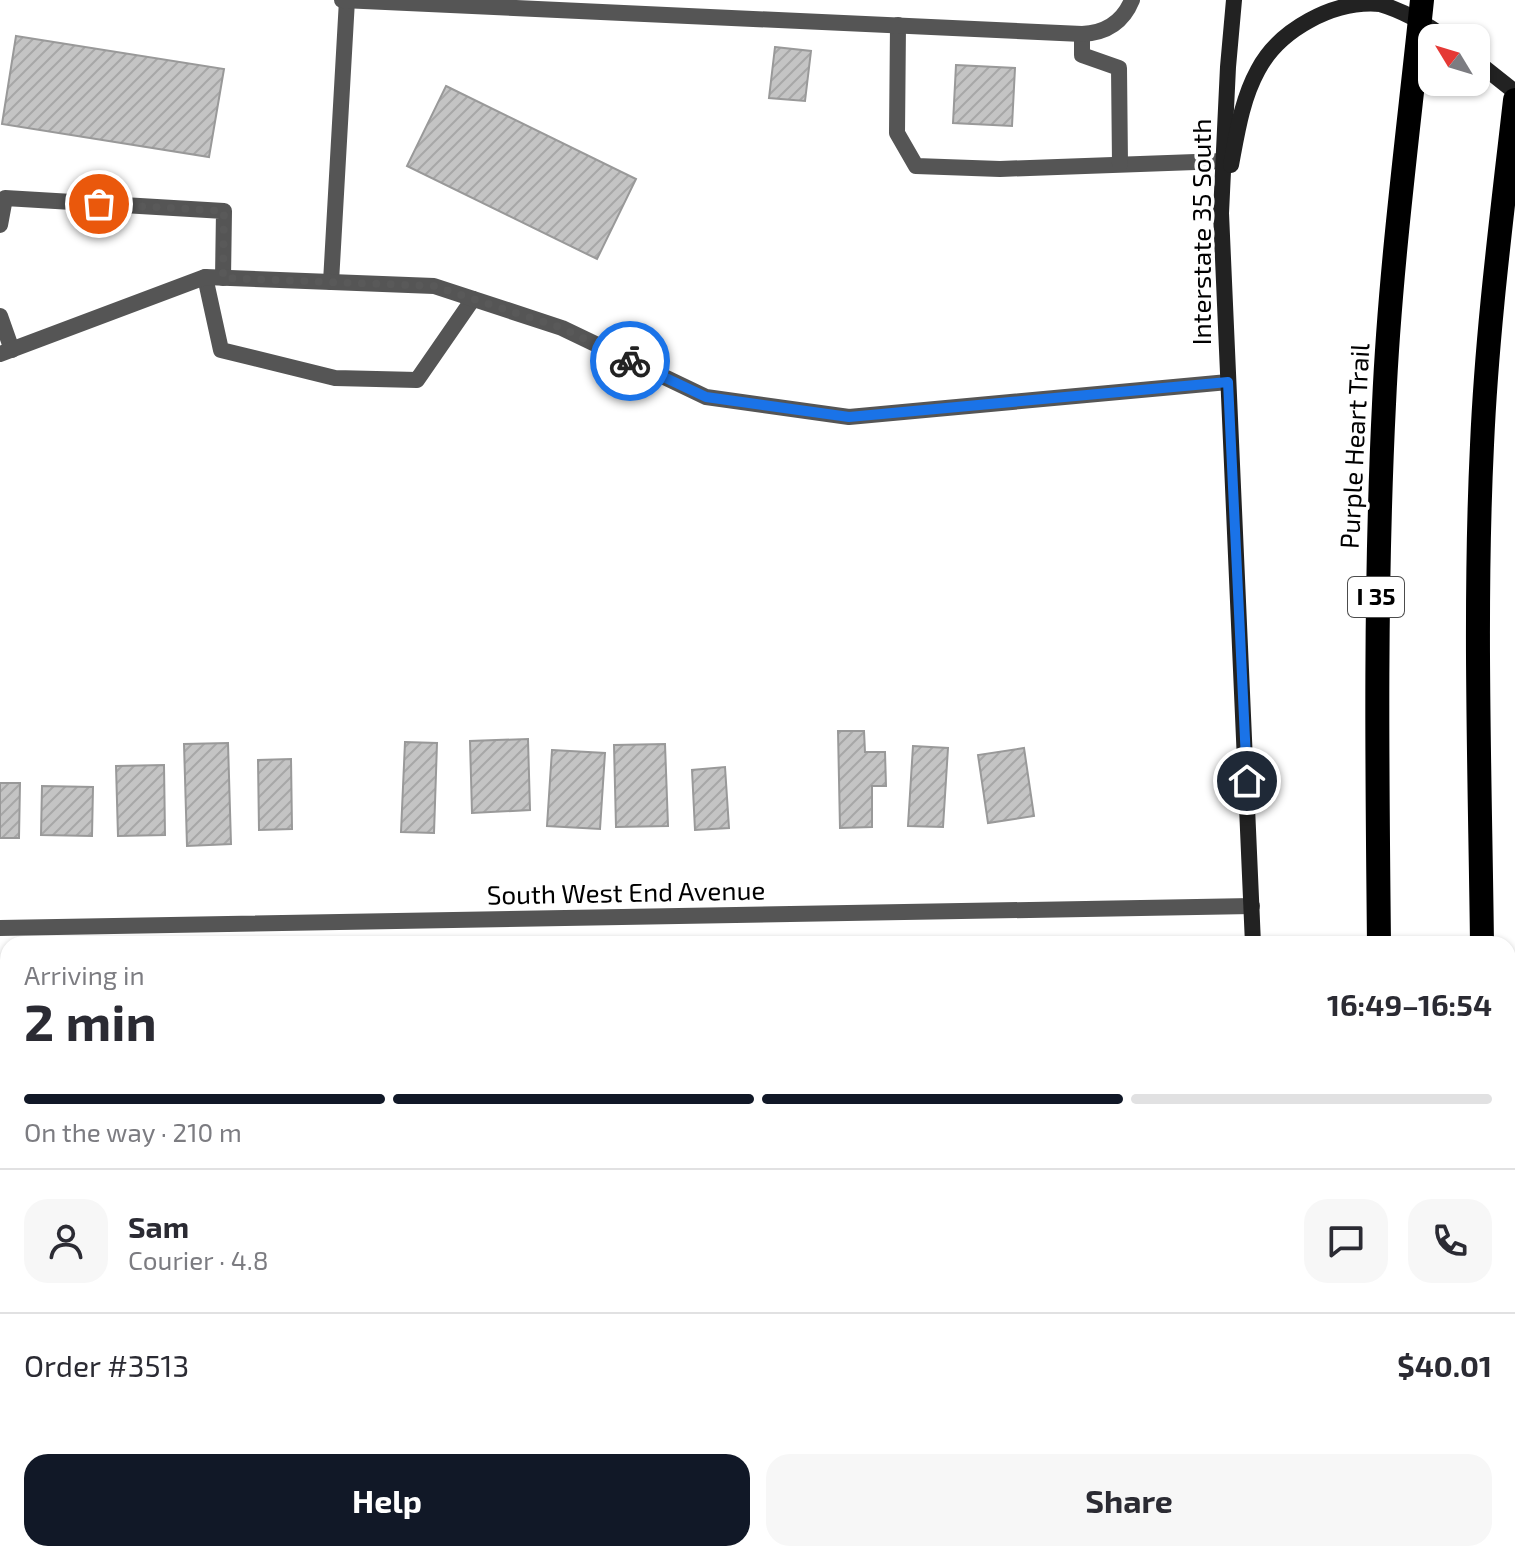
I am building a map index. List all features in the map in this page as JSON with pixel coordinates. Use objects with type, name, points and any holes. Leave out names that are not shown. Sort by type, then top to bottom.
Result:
[{"type":"highway","name":"Purple Heart Trail","points":[[1379,936],[1376,589],[1384,401],[1395,250],[1422,0]]},
{"type":"highway","points":[[1482,936],[1479,683],[1482,445],[1496,269],[1515,100]]},
{"type":"main road","name":"Interstate 35 South","points":[[1234,0],[1221,213],[1253,936]]},
{"type":"main road","points":[[1221,213],[1242,112],[1258,70],[1280,38],[1302,21],[1332,6],[1359,1],[1378,3],[1425,24]]},
{"type":"main road","points":[[1490,72],[1515,92]]},
{"type":"street","points":[[331,282],[345,0],[1082,34],[1105,30],[1128,8]]},
{"type":"street","points":[[898,25],[897,133],[916,166],[1000,169],[1223,161]]},
{"type":"street","points":[[1082,34],[1082,55],[1119,68],[1120,164]]},
{"type":"street","points":[[0,225],[5,198],[224,211],[223,278]]},
{"type":"street","points":[[205,277],[221,350],[335,378],[417,380],[473,299]]},
{"type":"street","points":[[0,316],[6,352],[205,277],[434,286],[562,328],[706,397],[849,417],[1228,382]]},
{"type":"street","name":"South West End Avenue","points":[[0,928],[1252,906]]},
{"type":"building","points":[[16,36],[224,69],[209,157],[2,124]]},
{"type":"building","points":[[775,47],[811,51],[805,101],[769,98]]},
{"type":"building","points":[[956,65],[1015,68],[1012,126],[953,123]]},
{"type":"building","points":[[446,86],[636,179],[597,259],[407,166]]},
{"type":"building","points":[[838,731],[864,731],[865,752],[885,752],[886,786],[872,786],[872,827],[840,828]]},
{"type":"building","points":[[528,739],[530,810],[472,813],[470,741]]},
{"type":"building","points":[[405,742],[437,743],[434,833],[401,832]]},
{"type":"building","points":[[228,743],[231,844],[187,846],[184,744]]},
{"type":"building","points":[[665,744],[668,826],[616,827],[614,745]]},
{"type":"building","points":[[913,746],[948,748],[943,827],[908,826]]},
{"type":"building","points":[[1024,748],[1034,816],[988,823],[978,755]]},
{"type":"building","points":[[552,750],[605,753],[600,829],[547,826]]},
{"type":"building","points":[[291,759],[292,829],[259,830],[258,760]]},
{"type":"building","points":[[164,765],[165,835],[118,836],[116,766]]},
{"type":"building","points":[[725,767],[729,828],[695,830],[692,770]]},
{"type":"building","points":[[0,783],[20,783],[19,838],[0,838]]},
{"type":"building","points":[[42,786],[93,787],[92,836],[41,835]]},
{"type":"way so far","points":[[99,204],[224,211],[223,278],[434,286],[562,328],[630,361]]},
{"type":"route","points":[[630,361],[706,397],[849,417],[1228,382],[1247,781]]}]
